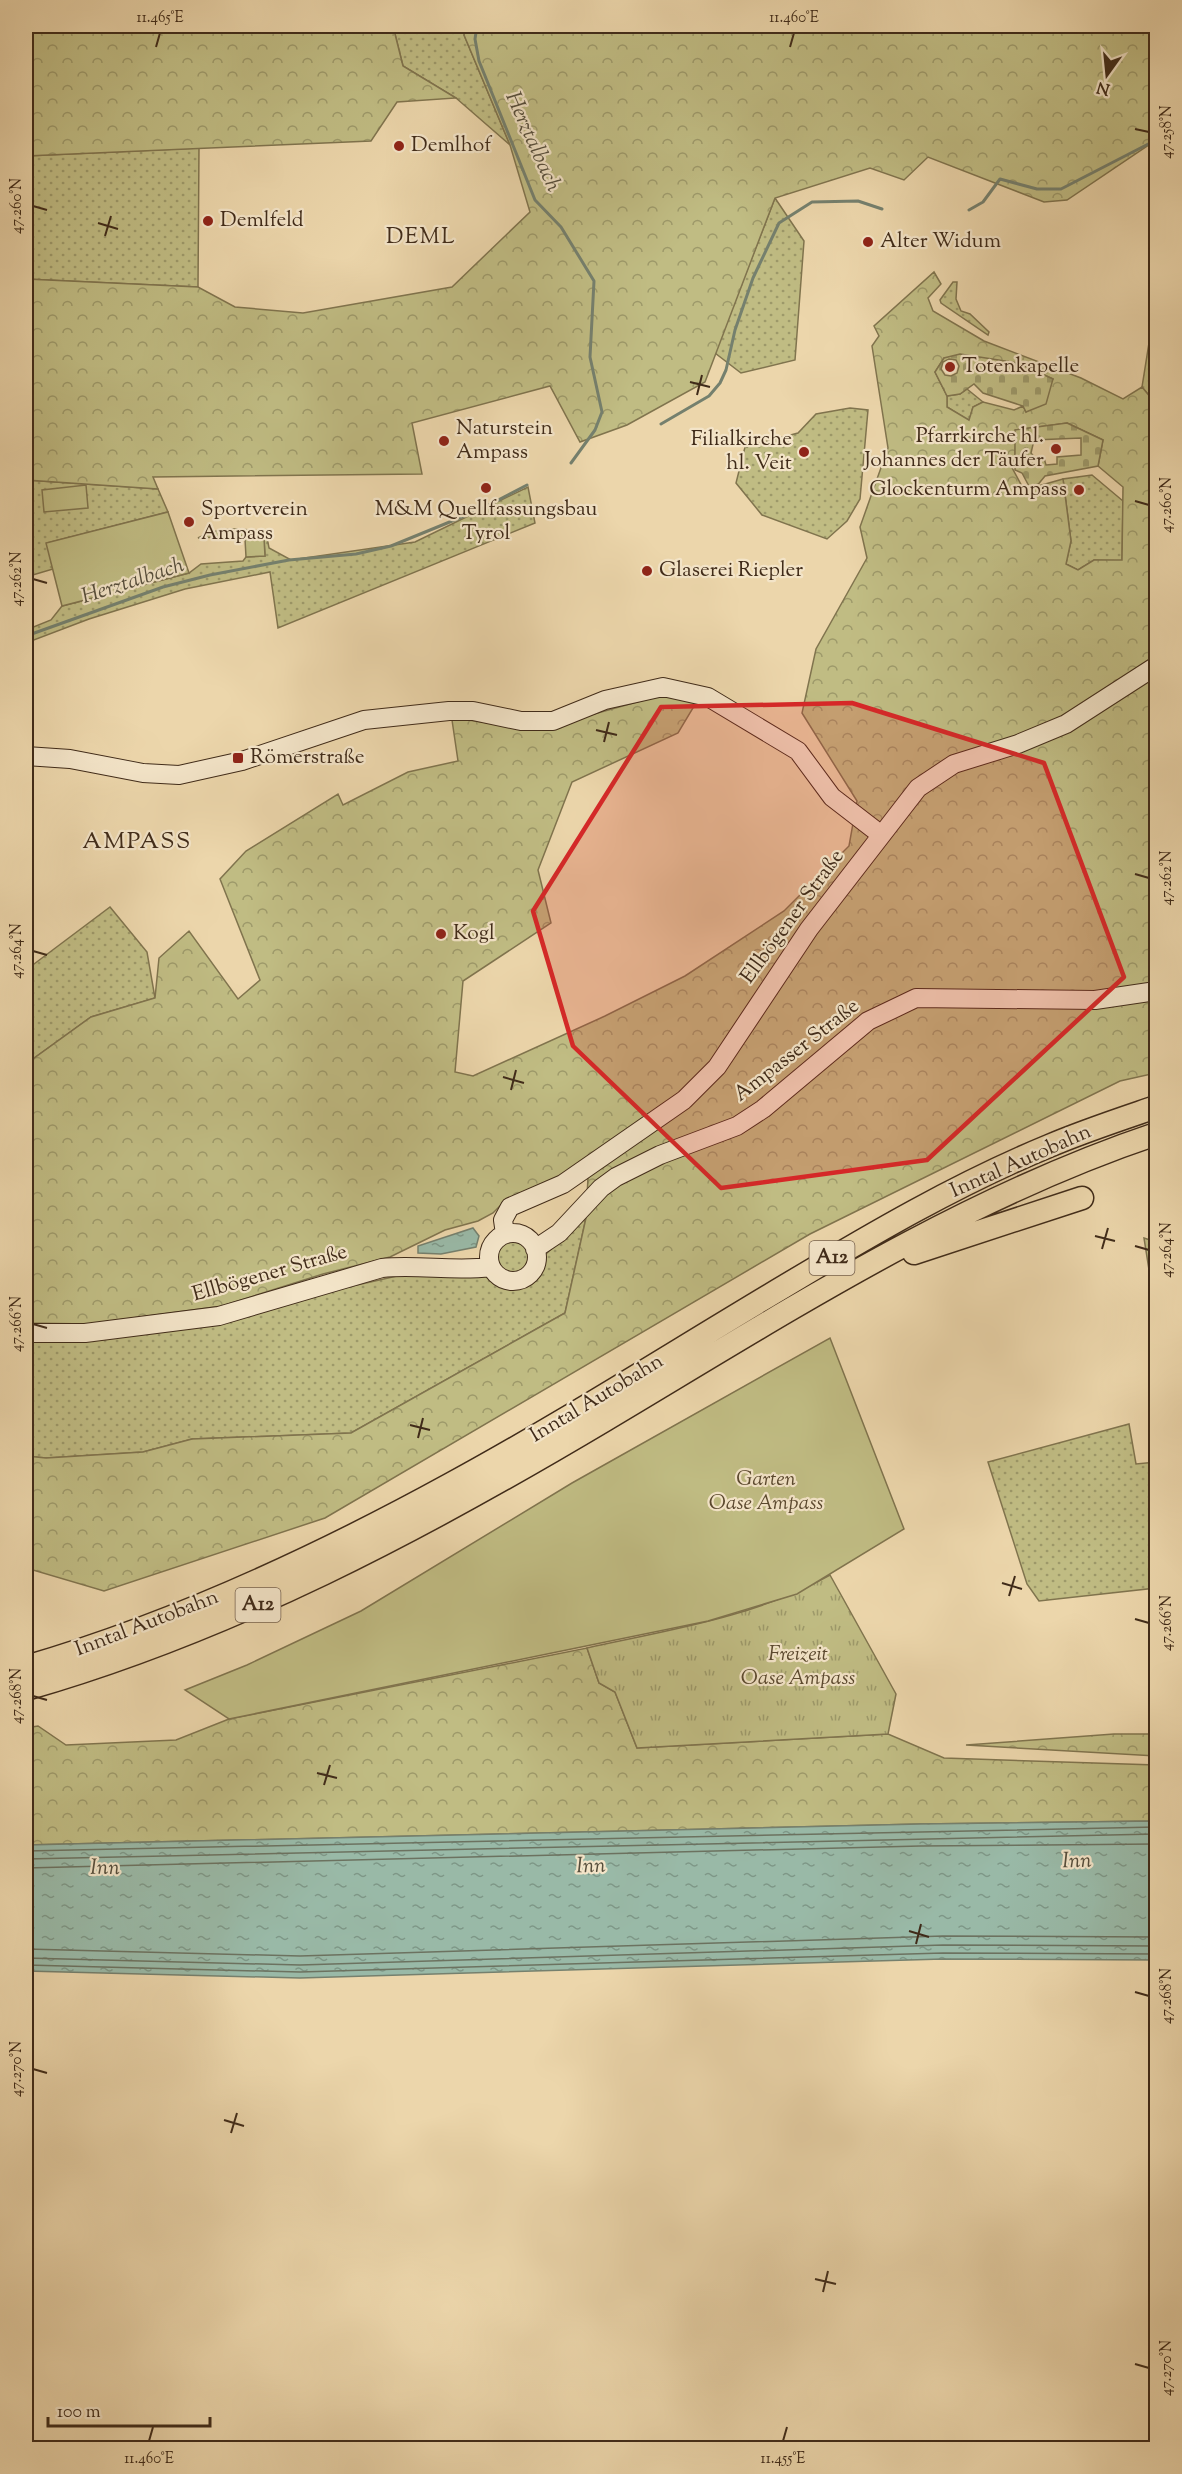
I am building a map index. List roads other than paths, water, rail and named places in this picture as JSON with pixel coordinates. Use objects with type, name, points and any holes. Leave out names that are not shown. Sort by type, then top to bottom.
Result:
[{"type":"highway","name":"Inntal Autobahn","points":[[111,1651],[324,1550],[451,1484],[848,1249],[947,1194],[1047,1147],[1156,1107]]},
{"type":"highway","name":"Inntal Autobahn","points":[[26,1689],[73,1664],[245,1611],[398,1536],[483,1490],[856,1272],[954,1219],[1049,1174],[1156,1134]]},
{"type":"highway","points":[[856,1272],[879,1270],[922,1250],[1083,1198]]},
{"type":"highway","name":"Inntal Autobahn","points":[[26,1667],[73,1664]]},
{"type":"main road","name":"Ellbögener Straße","points":[[505,1234],[502,1225],[510,1207],[563,1184],[684,1100],[717,1067],[809,929],[880,834],[918,788],[954,764],[1018,744],[1066,724],[1156,666]]},
{"type":"main road","points":[[26,756],[70,759],[143,773],[179,775],[242,761],[364,720],[449,711],[473,711],[521,721],[553,721],[605,700],[663,687],[708,697],[798,751],[838,803],[880,834]]},
{"type":"main road","name":"Ampasser Straße","points":[[535,1248],[559,1233],[601,1188],[616,1177],[660,1155],[737,1126],[763,1108],[868,1021],[916,998],[1095,1000],[1156,991]]},
{"type":"main road","points":[[505,1234],[521,1235],[535,1248],[536,1263],[533,1271],[520,1281],[503,1280],[490,1267],[490,1248],[496,1239],[505,1234]]},
{"type":"main road","name":"Ellbögener Straße","points":[[26,1333],[85,1333],[219,1316],[382,1268],[404,1265],[471,1269],[490,1267]]},
{"type":"water","points":[[473,1228],[479,1236],[476,1247],[441,1254],[418,1253],[418,1246]]},
{"type":"water","name":"Inn","points":[[1156,1821],[1156,1960],[943,1959],[300,1978],[26,1971],[26,1845],[920,1824]]},
{"type":"waterway","name":"Herztalbach","points":[[477,26],[475,39],[479,61],[535,200],[561,227],[594,281],[590,357],[602,412],[595,430],[571,463]]},
{"type":"waterway","name":"Herztalbach","points":[[969,210],[983,202],[1000,179],[1037,189],[1061,189],[1156,140]]},
{"type":"waterway","name":"Herztalbach","points":[[661,424],[709,396],[720,383],[726,370],[735,330],[753,278],[779,223],[812,202],[858,201],[882,209]]},
{"type":"waterway","name":"Herztalbach","points":[[26,636],[163,587],[210,575],[289,560],[356,554],[391,546],[479,510],[527,485]]},
{"type":"place","name":"Demlhof","points":[[399,146]]},
{"type":"place","name":"Demlfeld","points":[[208,221]]},
{"type":"place","name":"Alter Widum","points":[[868,242]]},
{"type":"place","name":"Totenkapelle","points":[[950,367]]},
{"type":"place","name":"Naturstein Ampass","points":[[444,441]]},
{"type":"place","name":"Pfarrkirche hl. Johannes der Täufer","points":[[1056,449]]},
{"type":"place","name":"Filialkirche hl. Veit","points":[[804,452]]},
{"type":"place","name":"M&M Quellfassungsbau Tyrol","points":[[486,488]]},
{"type":"place","name":"Glockenturm Ampass","points":[[1079,490]]},
{"type":"place","name":"Sportverein Ampass","points":[[189,522]]},
{"type":"place","name":"Glaserei Riepler","points":[[647,571]]},
{"type":"place","name":"Römerstraße","points":[[238,758]]},
{"type":"place","name":"Kogl","points":[[441,934]]},
{"type":"district","name":"DEML","points":[[421,238]]},
{"type":"district","name":"AMPASS","points":[[137,842]]},
{"type":"park label","name":"Garten Oase Ampass","points":[[766,1492]]},
{"type":"park label","name":"Freizeit Oase Ampass","points":[[798,1667]]}]
